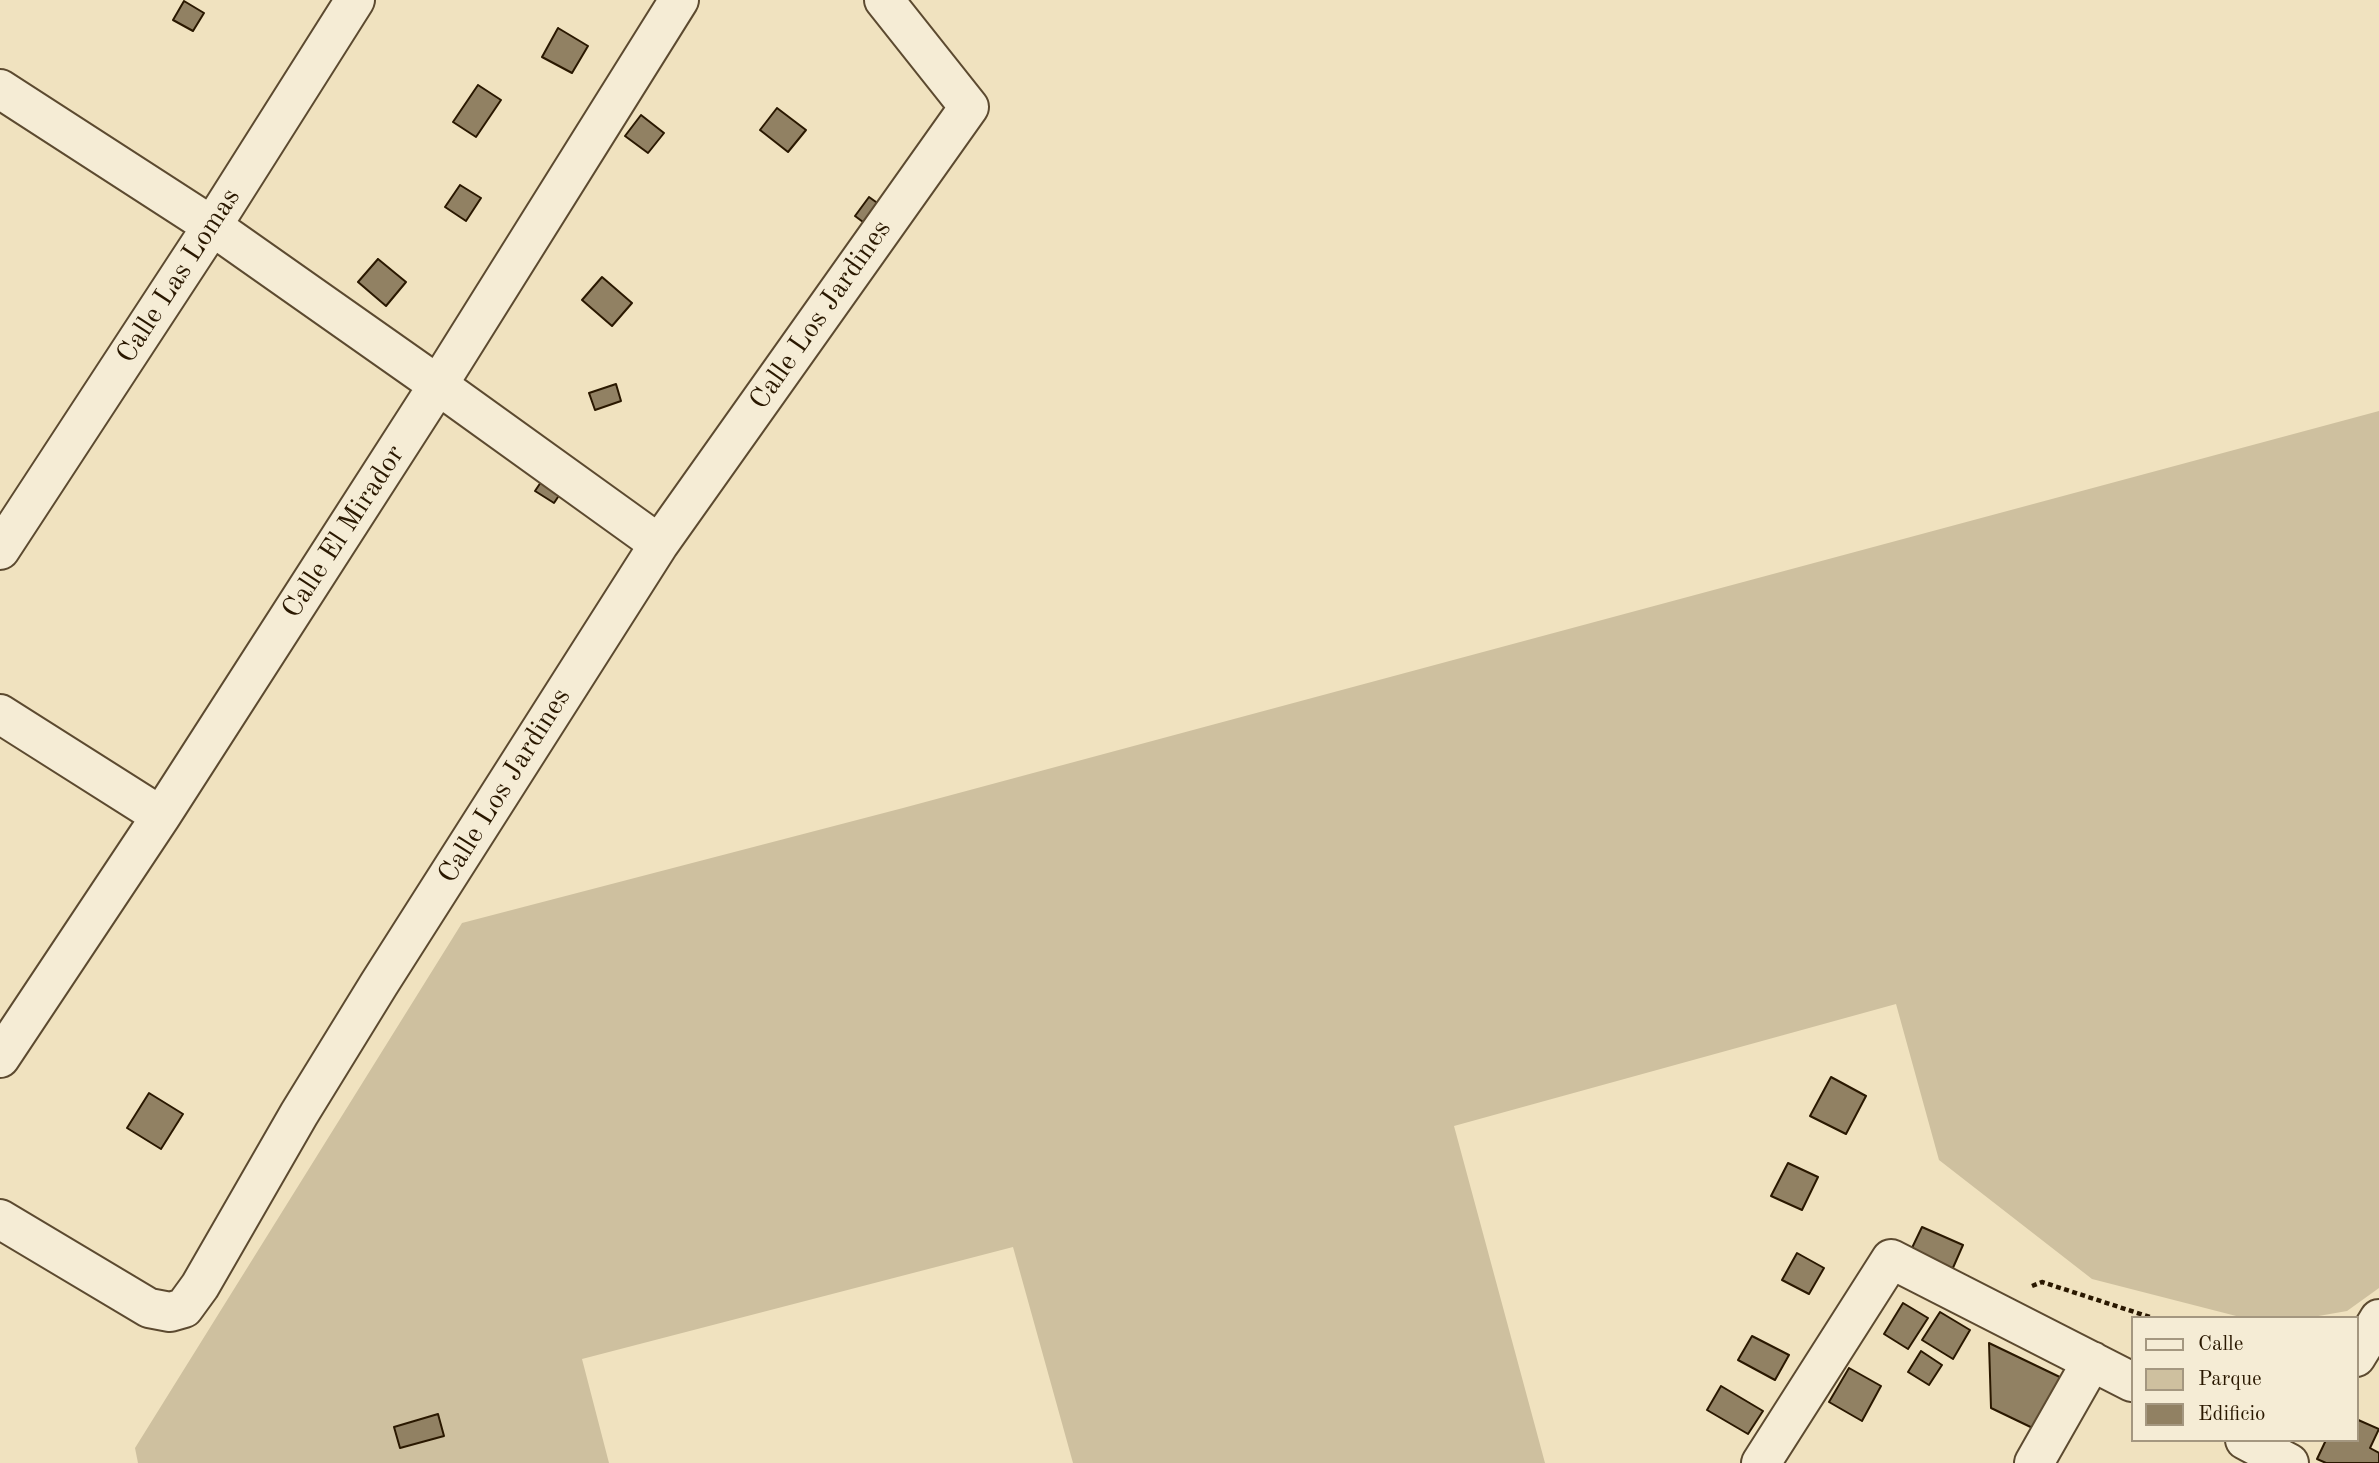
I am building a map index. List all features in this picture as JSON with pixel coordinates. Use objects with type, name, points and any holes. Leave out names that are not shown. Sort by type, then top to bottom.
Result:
[{"type":"street","name":"Calle Las Lomas","points":[[0,550],[212,226],[355,0]]},
{"type":"street","name":"Calle El Mirador","points":[[0,1058],[161,816],[438,385],[679,0]]},
{"type":"street","name":"Calle Los Jardines","points":[[0,1219],[149,1308],[170,1312],[184,1308],[200,1286],[292,1125],[659,544],[969,107],[884,0]]},
{"type":"street","points":[[0,89],[212,226],[659,544]]},
{"type":"street","points":[[0,714],[161,816]]},
{"type":"street","points":[[1761,1463],[1891,1259],[2130,1381]]},
{"type":"street","points":[[2358,1354],[2379,1319]]},
{"type":"street","points":[[2034,1463],[2092,1362]]},
{"type":"street","points":[[2249,1442],[2291,1463],[2305,1442]]},
{"type":"path","points":[[1988,1309],[2042,1282],[2147,1316]]},
{"type":"green space","points":[[2379,411],[2379,1288],[2347,1311],[2318,1316],[2236,1316],[2092,1279],[1939,1160],[1896,1004],[1454,1126],[1545,1463],[1073,1463],[1013,1247],[582,1359],[609,1463],[138,1463],[135,1448],[462,923],[903,808]]},
{"type":"building","points":[[184,1],[204,13],[193,31],[173,20]]},
{"type":"building","points":[[558,28],[588,46],[572,73],[542,57]]},
{"type":"building","points":[[478,85],[501,100],[476,137],[453,122]]},
{"type":"building","points":[[777,108],[806,130],[788,152],[760,130]]},
{"type":"building","points":[[641,115],[664,133],[648,153],[625,136]]},
{"type":"building","points":[[460,185],[481,198],[466,221],[445,207]]},
{"type":"building","points":[[869,197],[890,212],[875,231],[855,216]]},
{"type":"building","points":[[378,259],[406,282],[386,306],[358,282]]},
{"type":"building","points":[[602,277],[632,303],[612,326],[582,300]]},
{"type":"building","points":[[616,384],[621,401],[595,410],[589,393]]},
{"type":"building","points":[[547,473],[566,485],[554,503],[535,491]]},
{"type":"building","points":[[1831,1077],[1866,1096],[1846,1134],[1810,1116]]},
{"type":"building","points":[[149,1093],[183,1114],[161,1149],[127,1128]]},
{"type":"building","points":[[1788,1163],[1818,1177],[1802,1210],[1771,1196]]},
{"type":"building","points":[[1922,1227],[1963,1245],[1952,1270],[1910,1252]]},
{"type":"building","points":[[1797,1253],[1824,1268],[1809,1294],[1782,1280]]},
{"type":"building","points":[[1903,1303],[1928,1318],[1908,1349],[1884,1334]]},
{"type":"building","points":[[1940,1312],[1970,1330],[1953,1359],[1922,1340]]},
{"type":"building","points":[[1752,1336],[1789,1355],[1775,1380],[1738,1360]]},
{"type":"building","points":[[1989,1343],[2066,1380],[2041,1432],[1991,1408]]},
{"type":"building","points":[[1921,1351],[1942,1365],[1929,1385],[1908,1372]]},
{"type":"building","points":[[1849,1368],[1881,1386],[1862,1421],[1829,1402]]},
{"type":"building","points":[[1721,1386],[1763,1411],[1748,1434],[1707,1410]]},
{"type":"building","points":[[438,1414],[444,1436],[400,1448],[394,1427]]},
{"type":"building","points":[[2358,1420],[2379,1429],[2370,1448],[2379,1453],[2379,1463],[2326,1463],[2317,1459],[2325,1442],[2358,1442]]}]
